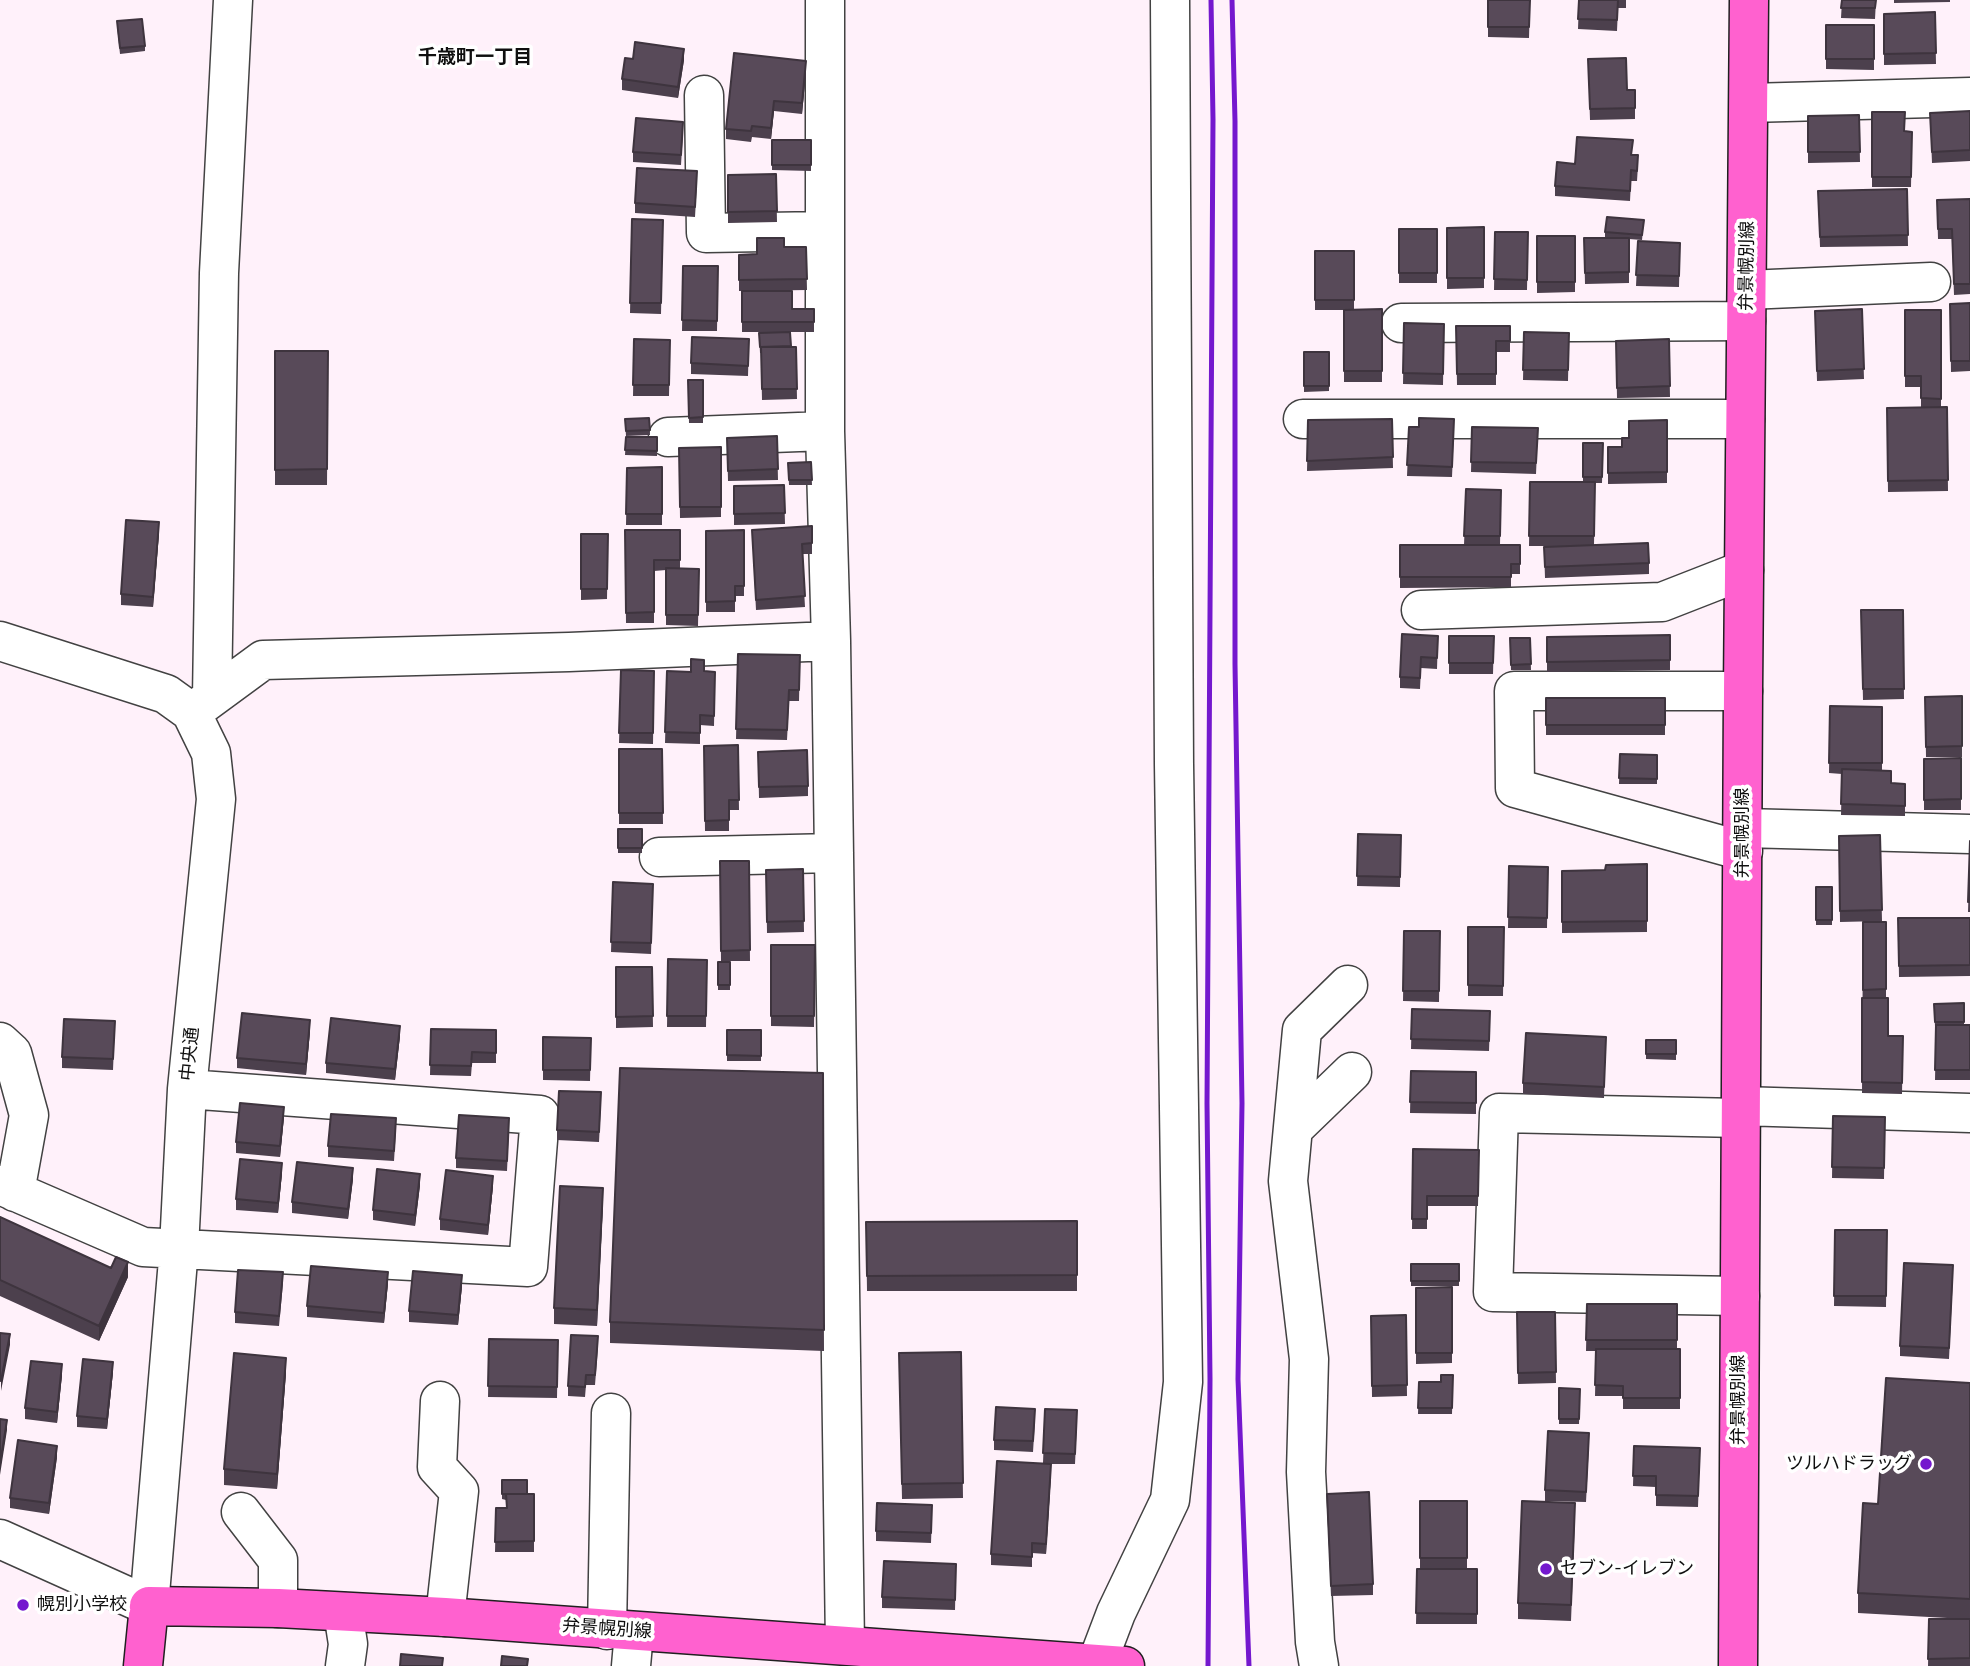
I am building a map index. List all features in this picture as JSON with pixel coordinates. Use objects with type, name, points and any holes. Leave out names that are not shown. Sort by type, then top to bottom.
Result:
[{"type":"main road","name":"弁景幌別線","points":[[1738,1666],[1749,0]]},
{"type":"main road","name":"弁景幌別線","points":[[149,1606],[278,1608],[445,1617],[624,1642],[845,1645],[967,1660],[1111,1665]]},
{"type":"main road","points":[[143,1666],[149,1606]]},
{"type":"street","points":[[202,705],[233,0]]},
{"type":"street","points":[[825,0],[825,431],[831,641],[845,1645]]},
{"type":"street","points":[[1111,1665],[1116,1613],[1170,1500],[1183,1382],[1174,750],[1170,0]]},
{"type":"street","points":[[704,95],[706,233],[825,231]]},
{"type":"street","points":[[1749,103],[1970,97]]},
{"type":"street","points":[[1401,323],[1747,306],[1931,282]]},
{"type":"street","points":[[1303,419],[1745,419]]},
{"type":"street","points":[[668,437],[825,431]]},
{"type":"street","points":[[1421,610],[1662,602],[1744,570]]},
{"type":"street","points":[[0,641],[202,705]]},
{"type":"street","points":[[202,705],[263,660],[569,652],[831,641]]},
{"type":"street","points":[[1743,691],[1514,691],[1515,788],[1743,840],[1970,834]]},
{"type":"street","name":"中央通","points":[[149,1606],[179,1248],[187,1089],[216,799],[202,705]]},
{"type":"street","points":[[659,857],[834,853]]},
{"type":"street","points":[[1319,1666],[1315,1642],[1306,1472],[1309,1359],[1288,1181],[1302,1030],[1348,985]]},
{"type":"street","points":[[0,1042],[12,1053],[29,1115],[7,1189],[143,1247],[528,1267],[540,1115],[187,1089]]},
{"type":"street","points":[[1293,1129],[1352,1072]]},
{"type":"street","points":[[798,1074],[837,1074]]},
{"type":"street","points":[[1740,1296],[1493,1292],[1499,1113],[1970,1113]]},
{"type":"street","points":[[440,1401],[436,1467],[459,1491],[445,1617]]},
{"type":"street","points":[[611,1413],[624,1642]]},
{"type":"street","points":[[241,1512],[278,1560],[278,1608]]},
{"type":"street","points":[[0,1539],[149,1606]]},
{"type":"street","points":[[343,1612],[348,1644],[345,1666]]},
{"type":"building","points":[[1488,0],[1530,0],[1529,27],[1488,27]]},
{"type":"building","points":[[1579,0],[1618,0],[1617,20],[1578,19]]},
{"type":"building","points":[[1842,0],[1876,0],[1875,8],[1841,8]]},
{"type":"building","points":[[1935,12],[1936,53],[1884,54],[1884,14]]},
{"type":"building","points":[[142,19],[145,46],[120,48],[117,21]]},
{"type":"building","points":[[1826,25],[1874,25],[1874,59],[1826,59]]},
{"type":"building","points":[[635,42],[684,49],[678,87],[622,79],[625,58],[633,59]]},
{"type":"building","points":[[734,53],[806,61],[802,103],[774,101],[771,128],[752,126],[751,131],[726,129]]},
{"type":"building","points":[[1626,58],[1627,90],[1635,90],[1635,108],[1590,109],[1588,59]]},
{"type":"building","points":[[1970,111],[1970,150],[1932,152],[1930,113]]},
{"type":"building","points":[[1872,112],[1905,112],[1904,131],[1912,132],[1911,177],[1872,177]]},
{"type":"building","points":[[1859,115],[1860,152],[1808,152],[1808,116]]},
{"type":"building","points":[[636,118],[683,122],[681,155],[633,152]]},
{"type":"building","points":[[1577,137],[1633,140],[1631,155],[1638,155],[1637,171],[1631,170],[1630,191],[1555,186],[1557,162],[1575,164]]},
{"type":"building","points":[[772,140],[811,140],[811,165],[772,165]]},
{"type":"building","points":[[637,168],[697,171],[695,207],[635,203]]},
{"type":"building","points":[[776,174],[777,211],[728,212],[728,175]]},
{"type":"building","points":[[1907,189],[1908,235],[1820,237],[1818,191]]},
{"type":"building","points":[[1970,199],[1970,284],[1954,284],[1952,229],[1938,229],[1937,200]]},
{"type":"building","points":[[1607,217],[1644,220],[1642,235],[1605,232]]},
{"type":"building","points":[[632,219],[663,220],[661,303],[630,303]]},
{"type":"building","points":[[1484,227],[1484,278],[1447,278],[1447,228]]},
{"type":"building","points":[[1399,229],[1437,229],[1437,273],[1399,273]]},
{"type":"building","points":[[1495,232],[1528,232],[1527,280],[1494,279]]},
{"type":"building","points":[[1537,236],[1575,236],[1575,282],[1537,282]]},
{"type":"building","points":[[757,238],[784,238],[784,247],[806,247],[807,279],[739,280],[739,255],[757,254]]},
{"type":"building","points":[[1584,238],[1629,238],[1629,272],[1585,273]]},
{"type":"building","points":[[1638,241],[1680,243],[1679,276],[1636,275]]},
{"type":"building","points":[[1315,251],[1354,251],[1354,300],[1315,300]]},
{"type":"building","points":[[683,266],[718,266],[717,321],[682,320]]},
{"type":"building","points":[[742,291],[792,291],[792,309],[814,309],[814,322],[742,322]]},
{"type":"building","points":[[1970,303],[1970,361],[1951,361],[1950,304]]},
{"type":"building","points":[[1382,309],[1382,371],[1344,371],[1344,310]]},
{"type":"building","points":[[1862,309],[1864,369],[1817,371],[1815,311]]},
{"type":"building","points":[[1905,310],[1941,310],[1941,399],[1921,398],[1921,376],[1905,376]]},
{"type":"building","points":[[1404,323],[1444,324],[1443,374],[1403,373]]},
{"type":"building","points":[[1456,326],[1510,326],[1510,341],[1496,341],[1496,374],[1457,374]]},
{"type":"building","points":[[790,332],[791,346],[760,347],[759,333]]},
{"type":"building","points":[[1524,332],[1569,333],[1568,370],[1523,370]]},
{"type":"building","points":[[692,337],[749,339],[748,366],[691,363]]},
{"type":"building","points":[[634,339],[670,340],[669,385],[633,385]]},
{"type":"building","points":[[1669,339],[1670,386],[1617,388],[1616,341]]},
{"type":"building","points":[[761,347],[796,347],[797,389],[762,389]]},
{"type":"building","points":[[275,351],[328,351],[327,469],[275,470]]},
{"type":"building","points":[[1304,352],[1329,352],[1329,386],[1304,386]]},
{"type":"building","points":[[688,380],[703,380],[703,417],[689,418]]},
{"type":"building","points":[[1947,407],[1948,480],[1888,481],[1887,408]]},
{"type":"building","points":[[649,418],[650,430],[626,431],[625,419]]},
{"type":"building","points":[[1419,418],[1454,419],[1452,467],[1407,465],[1409,427],[1419,427]]},
{"type":"building","points":[[1392,419],[1393,457],[1307,461],[1308,420]]},
{"type":"building","points":[[1667,420],[1667,472],[1608,473],[1608,447],[1622,447],[1622,438],[1629,438],[1629,421]]},
{"type":"building","points":[[1472,427],[1538,428],[1536,463],[1471,462]]},
{"type":"building","points":[[777,436],[778,469],[728,471],[727,438]]},
{"type":"building","points":[[626,437],[657,437],[657,451],[625,450]]},
{"type":"building","points":[[1583,443],[1603,443],[1602,477],[1583,477]]},
{"type":"building","points":[[721,447],[721,507],[680,507],[679,448]]},
{"type":"building","points":[[811,462],[812,480],[789,480],[788,463]]},
{"type":"building","points":[[662,467],[662,514],[626,514],[627,468]]},
{"type":"building","points":[[1530,482],[1595,482],[1594,536],[1529,536]]},
{"type":"building","points":[[784,485],[785,513],[734,514],[734,486]]},
{"type":"building","points":[[1466,489],[1501,490],[1500,536],[1464,536]]},
{"type":"building","points":[[126,520],[159,522],[153,597],[121,594]]},
{"type":"building","points":[[812,526],[812,543],[802,544],[805,596],[756,600],[752,530]]},
{"type":"building","points":[[625,530],[680,530],[680,560],[654,560],[654,612],[626,613]]},
{"type":"building","points":[[744,530],[744,586],[735,586],[735,601],[706,602],[706,531]]},
{"type":"building","points":[[581,534],[608,534],[607,589],[581,589]]},
{"type":"building","points":[[1648,543],[1649,563],[1545,567],[1544,547]]},
{"type":"building","points":[[1400,545],[1520,545],[1520,564],[1511,564],[1511,577],[1400,577]]},
{"type":"building","points":[[666,568],[699,569],[698,615],[666,615]]},
{"type":"building","points":[[1861,610],[1903,610],[1904,689],[1863,689]]},
{"type":"building","points":[[1402,634],[1438,636],[1437,658],[1421,657],[1420,678],[1400,677]]},
{"type":"building","points":[[1670,635],[1670,660],[1547,662],[1547,637]]},
{"type":"building","points":[[1449,636],[1494,636],[1493,663],[1449,663]]},
{"type":"building","points":[[1510,638],[1530,638],[1531,664],[1511,665]]},
{"type":"building","points":[[738,654],[800,655],[799,690],[789,690],[787,730],[736,729]]},
{"type":"building","points":[[691,659],[704,660],[704,671],[715,672],[714,716],[700,715],[700,733],[665,732],[667,671],[691,672]]},
{"type":"building","points":[[621,670],[654,671],[653,733],[619,733]]},
{"type":"building","points":[[1962,696],[1962,746],[1926,747],[1925,697]]},
{"type":"building","points":[[1546,698],[1665,698],[1665,725],[1546,725]]},
{"type":"building","points":[[1830,706],[1882,707],[1882,763],[1829,763]]},
{"type":"building","points":[[738,745],[739,800],[729,800],[729,820],[705,821],[704,746]]},
{"type":"building","points":[[619,749],[662,749],[663,813],[619,813]]},
{"type":"building","points":[[807,750],[808,786],[759,787],[758,752]]},
{"type":"building","points":[[1620,754],[1657,755],[1657,779],[1619,778]]},
{"type":"building","points":[[1961,758],[1961,799],[1924,800],[1924,759]]},
{"type":"building","points":[[1842,769],[1891,771],[1891,783],[1905,784],[1905,806],[1841,804]]},
{"type":"building","points":[[618,829],[642,829],[642,848],[618,848]]},
{"type":"building","points":[[1358,834],[1401,835],[1400,877],[1357,876]]},
{"type":"building","points":[[1880,835],[1882,910],[1840,911],[1839,836]]},
{"type":"building","points":[[1970,841],[1970,902],[1968,902]]},
{"type":"building","points":[[720,861],[749,861],[750,950],[721,951]]},
{"type":"building","points":[[1647,864],[1647,921],[1562,922],[1562,871],[1605,870],[1606,865]]},
{"type":"building","points":[[1509,866],[1548,867],[1547,918],[1508,917]]},
{"type":"building","points":[[803,869],[804,921],[767,922],[766,870]]},
{"type":"building","points":[[613,882],[653,884],[651,943],[611,942]]},
{"type":"building","points":[[1816,887],[1832,887],[1832,920],[1816,920]]},
{"type":"building","points":[[1898,918],[1970,918],[1970,965],[1899,966]]},
{"type":"building","points":[[1863,922],[1886,922],[1886,989],[1863,990]]},
{"type":"building","points":[[1468,927],[1504,927],[1503,986],[1468,985]]},
{"type":"building","points":[[1404,931],[1440,931],[1439,991],[1403,991]]},
{"type":"building","points":[[771,945],[815,945],[814,1016],[771,1016]]},
{"type":"building","points":[[668,959],[707,960],[706,1016],[667,1016]]},
{"type":"building","points":[[718,962],[730,962],[730,985],[718,985]]},
{"type":"building","points":[[616,967],[652,967],[653,1016],[616,1017]]},
{"type":"building","points":[[1862,998],[1888,998],[1888,1036],[1903,1036],[1902,1083],[1862,1082]]},
{"type":"building","points":[[1964,1003],[1964,1022],[1935,1022],[1934,1004]]},
{"type":"building","points":[[1412,1009],[1490,1011],[1489,1041],[1411,1039]]},
{"type":"building","points":[[242,1013],[310,1020],[306,1064],[237,1058]]},
{"type":"building","points":[[331,1018],[400,1026],[395,1069],[326,1063]]},
{"type":"building","points":[[64,1019],[115,1021],[113,1059],[62,1057]]},
{"type":"building","points":[[1936,1025],[1970,1025],[1970,1070],[1935,1070]]},
{"type":"building","points":[[431,1029],[496,1030],[496,1053],[472,1052],[471,1066],[430,1065]]},
{"type":"building","points":[[727,1030],[761,1030],[761,1056],[727,1055]]},
{"type":"building","points":[[1526,1033],[1606,1037],[1604,1087],[1523,1083]]},
{"type":"building","points":[[543,1037],[591,1038],[590,1070],[543,1070]]},
{"type":"building","points":[[1646,1040],[1676,1040],[1676,1054],[1646,1054]]},
{"type":"building","points":[[620,1068],[823,1073],[824,1330],[610,1322]]},
{"type":"building","points":[[1411,1071],[1476,1072],[1476,1103],[1410,1102]]},
{"type":"building","points":[[559,1091],[601,1092],[599,1132],[557,1130]]},
{"type":"building","points":[[240,1103],[284,1107],[280,1146],[236,1142]]},
{"type":"building","points":[[331,1114],[396,1118],[394,1151],[328,1146]]},
{"type":"building","points":[[459,1115],[509,1118],[507,1161],[456,1158]]},
{"type":"building","points":[[1833,1116],[1885,1117],[1884,1168],[1832,1167]]},
{"type":"building","points":[[1413,1149],[1479,1150],[1478,1196],[1427,1196],[1427,1219],[1412,1219]]},
{"type":"building","points":[[240,1159],[282,1163],[278,1203],[236,1199]]},
{"type":"building","points":[[297,1162],[353,1168],[348,1209],[292,1202]]},
{"type":"building","points":[[377,1169],[420,1174],[415,1215],[373,1210]]},
{"type":"building","points":[[446,1170],[493,1176],[488,1225],[440,1219]]},
{"type":"building","points":[[560,1186],[603,1188],[597,1310],[554,1308]]},
{"type":"building","points":[[0,1217],[111,1268],[116,1257],[128,1262],[99,1326],[0,1280]]},
{"type":"building","points":[[1077,1221],[1077,1275],[867,1276],[866,1222]]},
{"type":"building","points":[[1835,1230],[1887,1230],[1886,1296],[1834,1296]]},
{"type":"building","points":[[1904,1263],[1953,1265],[1949,1348],[1900,1346]]},
{"type":"building","points":[[1411,1264],[1459,1264],[1459,1281],[1411,1281]]},
{"type":"building","points":[[311,1266],[388,1272],[384,1313],[307,1306]]},
{"type":"building","points":[[238,1270],[283,1272],[279,1316],[235,1312]]},
{"type":"building","points":[[413,1271],[462,1275],[458,1315],[409,1311]]},
{"type":"building","points":[[1452,1287],[1452,1353],[1416,1353],[1416,1288]]},
{"type":"building","points":[[1587,1304],[1677,1304],[1677,1340],[1586,1340]]},
{"type":"building","points":[[1517,1312],[1555,1312],[1556,1372],[1518,1373]]},
{"type":"building","points":[[1406,1315],[1407,1385],[1372,1386],[1371,1316]]},
{"type":"building","points":[[0,1333],[10,1334],[1,1381],[0,1380]]},
{"type":"building","points":[[571,1335],[598,1336],[595,1375],[586,1375],[585,1387],[568,1386]]},
{"type":"building","points":[[489,1339],[558,1340],[557,1387],[488,1386]]},
{"type":"building","points":[[1596,1349],[1680,1349],[1680,1398],[1623,1398],[1623,1386],[1595,1385]]},
{"type":"building","points":[[961,1352],[963,1483],[902,1484],[899,1353]]},
{"type":"building","points":[[234,1353],[286,1358],[277,1474],[224,1469]]},
{"type":"building","points":[[83,1359],[113,1362],[107,1419],[77,1416]]},
{"type":"building","points":[[31,1361],[62,1364],[57,1412],[25,1408]]},
{"type":"building","points":[[1441,1375],[1453,1375],[1452,1408],[1418,1408],[1419,1382],[1441,1382]]},
{"type":"building","name":"ツルハドラッグ","points":[[1886,1378],[1970,1383],[1970,1599],[1858,1593],[1863,1503],[1878,1504]]},
{"type":"building","points":[[1559,1388],[1580,1389],[1579,1419],[1559,1419]]},
{"type":"building","points":[[996,1407],[1035,1409],[1033,1441],[994,1440]]},
{"type":"building","points":[[1045,1409],[1077,1410],[1075,1454],[1043,1453]]},
{"type":"building","points":[[0,1419],[7,1420],[0,1464]]},
{"type":"building","points":[[1548,1431],[1589,1433],[1586,1492],[1545,1490]]},
{"type":"building","points":[[18,1440],[57,1446],[49,1503],[10,1498]]},
{"type":"building","points":[[1634,1446],[1700,1448],[1698,1496],[1656,1495],[1656,1476],[1633,1476]]},
{"type":"building","points":[[997,1461],[1051,1464],[1046,1544],[1032,1543],[1032,1557],[991,1554]]},
{"type":"building","points":[[502,1480],[527,1480],[527,1494],[502,1494]]},
{"type":"building","points":[[1369,1492],[1373,1584],[1331,1586],[1327,1494]]},
{"type":"building","points":[[506,1494],[534,1494],[534,1541],[495,1542],[496,1508],[507,1508]]},
{"type":"building","points":[[1420,1501],[1467,1501],[1467,1558],[1420,1558]]},
{"type":"building","name":"セブン-イレブン","points":[[1522,1501],[1575,1503],[1571,1605],[1518,1603]]},
{"type":"building","points":[[877,1503],[932,1505],[931,1533],[876,1531]]},
{"type":"building","points":[[884,1561],[956,1564],[955,1600],[882,1597]]},
{"type":"building","points":[[1417,1569],[1477,1569],[1477,1614],[1416,1613]]},
{"type":"building","points":[[1929,1619],[1970,1619],[1970,1658],[1928,1659]]},
{"type":"building","points":[[401,1654],[443,1658],[442,1666],[400,1666]]},
{"type":"building","points":[[502,1656],[528,1659],[527,1666],[501,1666]]},
{"type":"railway","points":[[1208,1666],[1210,1379],[1207,1103],[1213,119],[1211,0]]},
{"type":"railway","points":[[1232,0],[1235,121],[1235,664],[1242,1103],[1238,1379],[1249,1666]]},
{"type":"place","name":"ツルハドラッグ","points":[[1926,1464]]},
{"type":"place","name":"セブン-イレブン","points":[[1546,1569]]},
{"type":"place","name":"幌別小学校","points":[[23,1605]]},
{"type":"district","name":"千歳町一丁目","points":[[475,57]]}]
